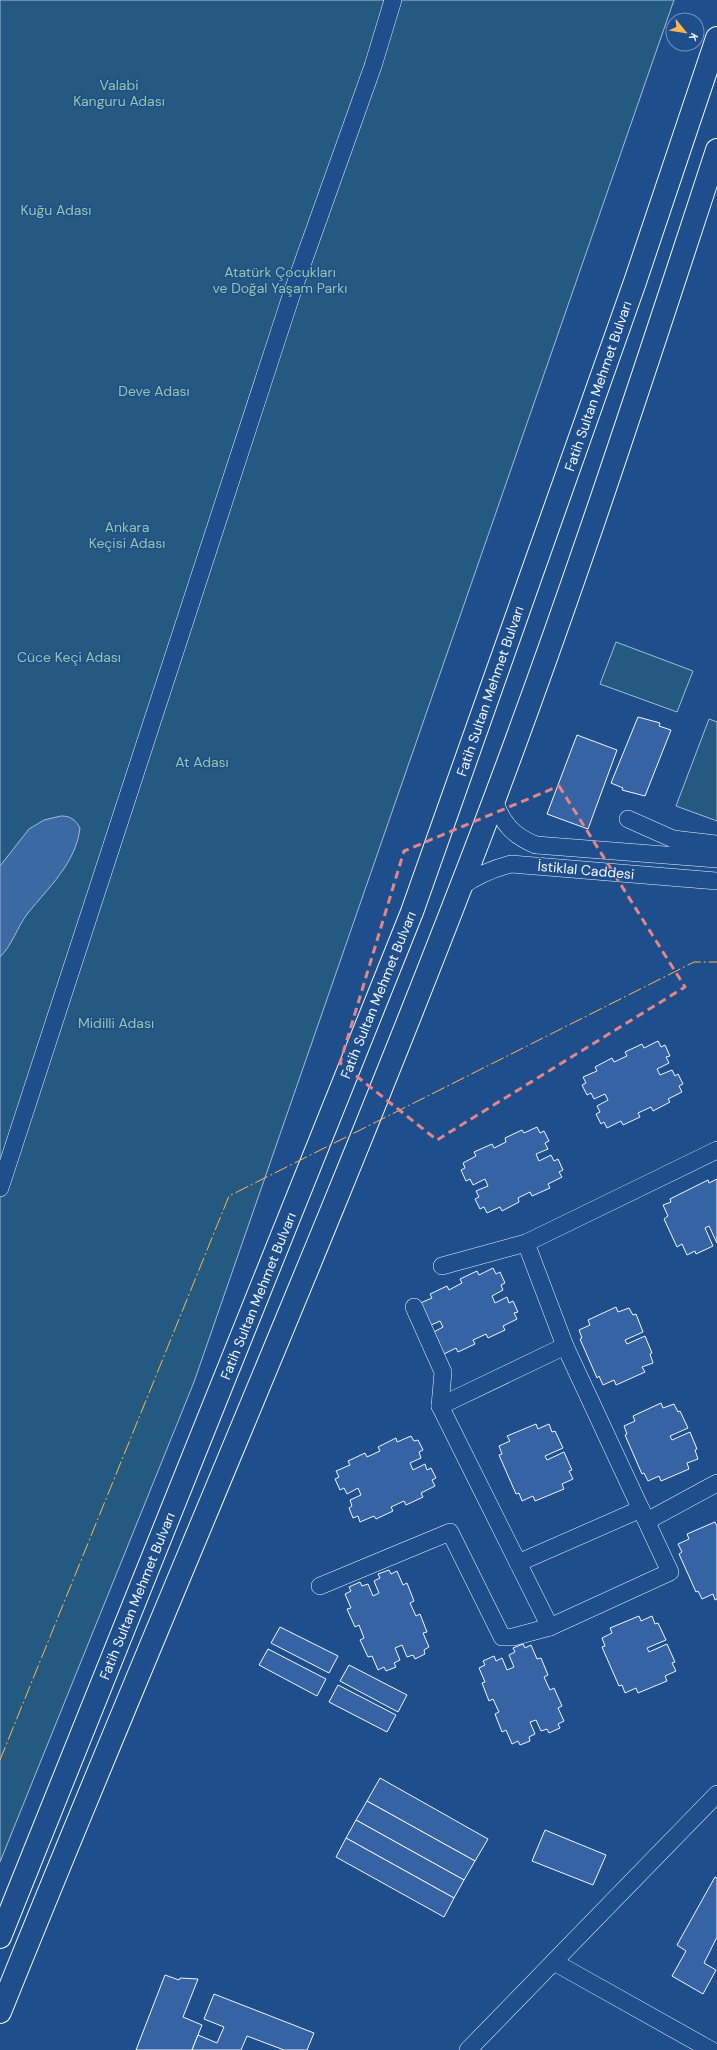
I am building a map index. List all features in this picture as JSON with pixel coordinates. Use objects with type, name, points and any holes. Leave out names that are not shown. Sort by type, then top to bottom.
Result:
[{"type":"highway","name":"Fatih Sultan Mehmet Bulvarı","points":[[0,1937],[412,912],[632,289],[717,38]]},
{"type":"highway","points":[[0,2012],[69,1840],[389,1070],[461,887],[563,612],[717,150]]},
{"type":"street","points":[[0,1188],[289,300],[373,66],[393,0]]},
{"type":"street","name":"İstiklal Caddesi","points":[[494,800],[502,820],[512,832],[523,840],[536,845],[717,859]]},
{"type":"street","points":[[628,819],[673,839],[717,844]]},
{"type":"street","name":"İstiklal Caddesi","points":[[461,887],[474,877],[511,864],[717,881]]},
{"type":"street","points":[[442,1266],[526,1243],[717,1150]]},
{"type":"street","points":[[320,1586],[450,1532],[502,1637],[513,1637],[550,1627],[670,1572],[565,1346],[526,1243]]},
{"type":"street","points":[[414,1307],[443,1372],[440,1406],[550,1627]]},
{"type":"street","points":[[440,1406],[565,1346]]},
{"type":"street","points":[[518,1564],[644,1515],[717,1483]]},
{"type":"street","points":[[469,2050],[716,1796]]},
{"type":"street","points":[[554,1962],[711,2050]]},
{"type":"highlighted area","points":[[559,786],[685,987],[437,1140],[340,1063],[404,851]]},
{"type":"green space","name":"Atatürk Çocukları ve Doğal Yaşam Parkı","points":[[0,0],[674,0],[670,12],[665,12],[665,26],[194,1382],[0,1862]]},
{"type":"green space","points":[[616,642],[693,671],[677,712],[600,684]]},
{"type":"green space","points":[[709,719],[717,722],[717,821],[676,806]]},
{"type":"shaded area","points":[[61,816],[72,819],[80,828],[73,853],[60,874],[24,918],[8,947],[0,957],[0,866],[29,829],[44,820]]},
{"type":"building","points":[[638,717],[660,723],[659,726],[671,730],[645,796],[622,790],[623,788],[611,783]]},
{"type":"building","points":[[577,735],[617,750],[588,829],[547,814]]},
{"type":"building","points":[[658,1041],[661,1047],[665,1045],[670,1056],[666,1057],[669,1063],[657,1069],[660,1075],[672,1070],[675,1076],[678,1074],[683,1084],[679,1086],[682,1092],[668,1099],[670,1102],[653,1111],[651,1107],[638,1113],[640,1117],[623,1125],[621,1121],[607,1128],[604,1122],[601,1124],[596,1114],[600,1112],[597,1106],[608,1100],[605,1094],[594,1099],[591,1093],[587,1095],[582,1085],[586,1083],[583,1077],[597,1071],[595,1067],[612,1058],[614,1062],[627,1056],[625,1052],[642,1044],[644,1048]]},
{"type":"building","points":[[537,1127],[540,1133],[544,1131],[549,1141],[545,1143],[548,1149],[536,1154],[539,1161],[551,1155],[554,1161],[558,1159],[563,1170],[559,1172],[562,1177],[548,1184],[550,1188],[532,1196],[530,1192],[518,1198],[519,1202],[502,1211],[500,1207],[487,1213],[484,1207],[480,1209],[475,1199],[479,1197],[476,1191],[488,1186],[485,1179],[473,1185],[470,1179],[466,1181],[461,1170],[465,1168],[463,1163],[476,1156],[474,1152],[492,1144],[494,1148],[506,1142],[505,1138],[522,1130],[524,1133]]},
{"type":"building","points":[[717,1179],[717,1243],[709,1226],[705,1228],[713,1246],[696,1254],[695,1251],[687,1255],[682,1244],[677,1247],[664,1219],[668,1216],[663,1205],[671,1202],[670,1199],[708,1180],[709,1183]]},
{"type":"building","points":[[493,1268],[496,1274],[500,1272],[505,1283],[501,1285],[503,1290],[492,1296],[495,1303],[507,1297],[509,1303],[513,1301],[518,1312],[514,1313],[517,1319],[503,1326],[505,1330],[488,1338],[486,1334],[473,1340],[475,1344],[458,1352],[456,1348],[442,1355],[432,1333],[443,1327],[440,1321],[429,1326],[418,1304],[432,1298],[430,1294],[447,1286],[449,1290],[462,1283],[460,1279],[477,1271],[479,1275]]},
{"type":"building","points":[[616,1307],[618,1312],[629,1308],[633,1315],[636,1314],[643,1332],[625,1340],[627,1344],[645,1336],[652,1353],[650,1354],[653,1363],[642,1367],[645,1372],[616,1385],[614,1380],[603,1385],[599,1376],[597,1378],[580,1339],[582,1338],[579,1330],[590,1325],[588,1320]]},
{"type":"building","points":[[661,1403],[663,1408],[674,1404],[678,1412],[680,1411],[688,1428],[670,1436],[672,1440],[690,1432],[697,1449],[695,1450],[698,1459],[687,1463],[689,1469],[661,1481],[659,1476],[648,1481],[644,1473],[642,1474],[625,1435],[627,1434],[624,1426],[635,1421],[633,1416]]},
{"type":"building","points":[[536,1424],[538,1429],[549,1424],[552,1432],[555,1431],[563,1448],[545,1456],[547,1460],[564,1452],[572,1470],[569,1471],[573,1479],[562,1484],[564,1489],[535,1501],[533,1496],[522,1501],[519,1493],[516,1494],[499,1455],[502,1454],[499,1446],[510,1441],[507,1436]]},
{"type":"building","points":[[411,1436],[414,1441],[418,1440],[423,1450],[419,1452],[421,1458],[410,1463],[413,1470],[425,1464],[427,1470],[431,1468],[436,1478],[432,1480],[435,1486],[421,1493],[423,1497],[406,1505],[404,1501],[391,1507],[393,1511],[376,1519],[374,1516],[360,1522],[358,1516],[353,1518],[349,1508],[352,1506],[350,1500],[361,1495],[358,1488],[347,1494],[344,1488],[340,1490],[335,1479],[339,1477],[336,1471],[350,1465],[348,1461],[365,1453],[367,1457],[380,1451],[378,1447],[396,1438],[397,1442]]},
{"type":"building","points":[[715,1522],[717,1526],[717,1599],[715,1600],[713,1594],[702,1599],[698,1591],[696,1592],[679,1554],[682,1552],[678,1544],[689,1539],[687,1534]]},
{"type":"building","points":[[389,1570],[391,1574],[397,1571],[403,1585],[407,1583],[414,1601],[410,1603],[416,1616],[420,1614],[427,1632],[423,1633],[429,1647],[424,1650],[425,1654],[415,1659],[413,1655],[407,1657],[402,1645],[395,1648],[400,1660],[394,1663],[396,1667],[386,1671],[384,1667],[378,1670],[372,1656],[368,1657],[360,1640],[364,1638],[359,1625],[355,1627],[347,1609],[351,1608],[345,1594],[351,1591],[349,1587],[360,1582],[362,1586],[368,1584],[373,1596],[379,1593],[374,1581],[380,1578],[378,1574]]},
{"type":"building","points":[[639,1616],[641,1621],[652,1616],[655,1624],[658,1623],[666,1640],[647,1648],[649,1652],[667,1644],[675,1662],[672,1663],[676,1671],[665,1676],[667,1681],[638,1693],[636,1688],[625,1693],[622,1685],[619,1686],[602,1647],[605,1646],[602,1638],[612,1633],[610,1628]]},
{"type":"building","points":[[280,1627],[338,1656],[329,1673],[271,1643]]},
{"type":"building","points":[[523,1644],[525,1648],[531,1645],[537,1659],[541,1658],[548,1675],[544,1677],[550,1690],[554,1688],[562,1706],[558,1708],[564,1721],[558,1724],[560,1728],[549,1733],[547,1729],[541,1731],[536,1720],[530,1722],[535,1734],[529,1737],[530,1741],[520,1745],[518,1741],[512,1744],[506,1730],[502,1732],[495,1714],[499,1712],[493,1699],[489,1701],[482,1683],[485,1682],[479,1668],[485,1665],[483,1661],[494,1656],[496,1661],[502,1658],[507,1670],[514,1667],[509,1655],[515,1652],[513,1648]]},
{"type":"building","points":[[268,1649],[326,1679],[317,1696],[259,1665]]},
{"type":"building","points":[[349,1665],[407,1695],[398,1712],[340,1681]]},
{"type":"building","points":[[338,1685],[396,1715],[387,1732],[329,1702]]},
{"type":"building","points":[[380,1778],[488,1839],[475,1861],[367,1801]]},
{"type":"building","points":[[367,1801],[475,1861],[464,1880],[356,1820]]},
{"type":"building","points":[[356,1820],[464,1880],[454,1898],[346,1838]]},
{"type":"building","points":[[545,1830],[606,1855],[593,1885],[532,1861]]},
{"type":"building","points":[[346,1838],[454,1898],[444,1917],[336,1857]]},
{"type":"building","points":[[715,1877],[717,1878],[717,1937],[704,1963],[716,1970],[703,1994],[672,1976],[686,1951],[677,1945]]},
{"type":"building","points":[[165,1975],[179,1980],[180,1978],[198,1979],[183,2017],[202,2025],[192,2050],[136,2050]]},
{"type":"building","points":[[214,1994],[314,2033],[307,2050],[284,2050],[247,2036],[241,2050],[192,2050],[198,2035],[217,2043],[224,2027],[204,2019]]},
{"type":"power","points":[[0,1760],[229,1196],[694,962],[717,962]]},
{"type":"park label","name":"Valabi Kanguru Adası","points":[[119,94]]},
{"type":"park label","name":"Kuğu Adası","points":[[56,210]]},
{"type":"park label","name":"Deve Adası","points":[[154,391]]},
{"type":"park label","name":"Ankara Keçisi Adası","points":[[127,536]]},
{"type":"park label","name":"Cüce Keçi Adası","points":[[69,657]]},
{"type":"park label","name":"At Adası","points":[[202,762]]},
{"type":"park label","name":"Midilli Adası","points":[[116,1023]]}]
